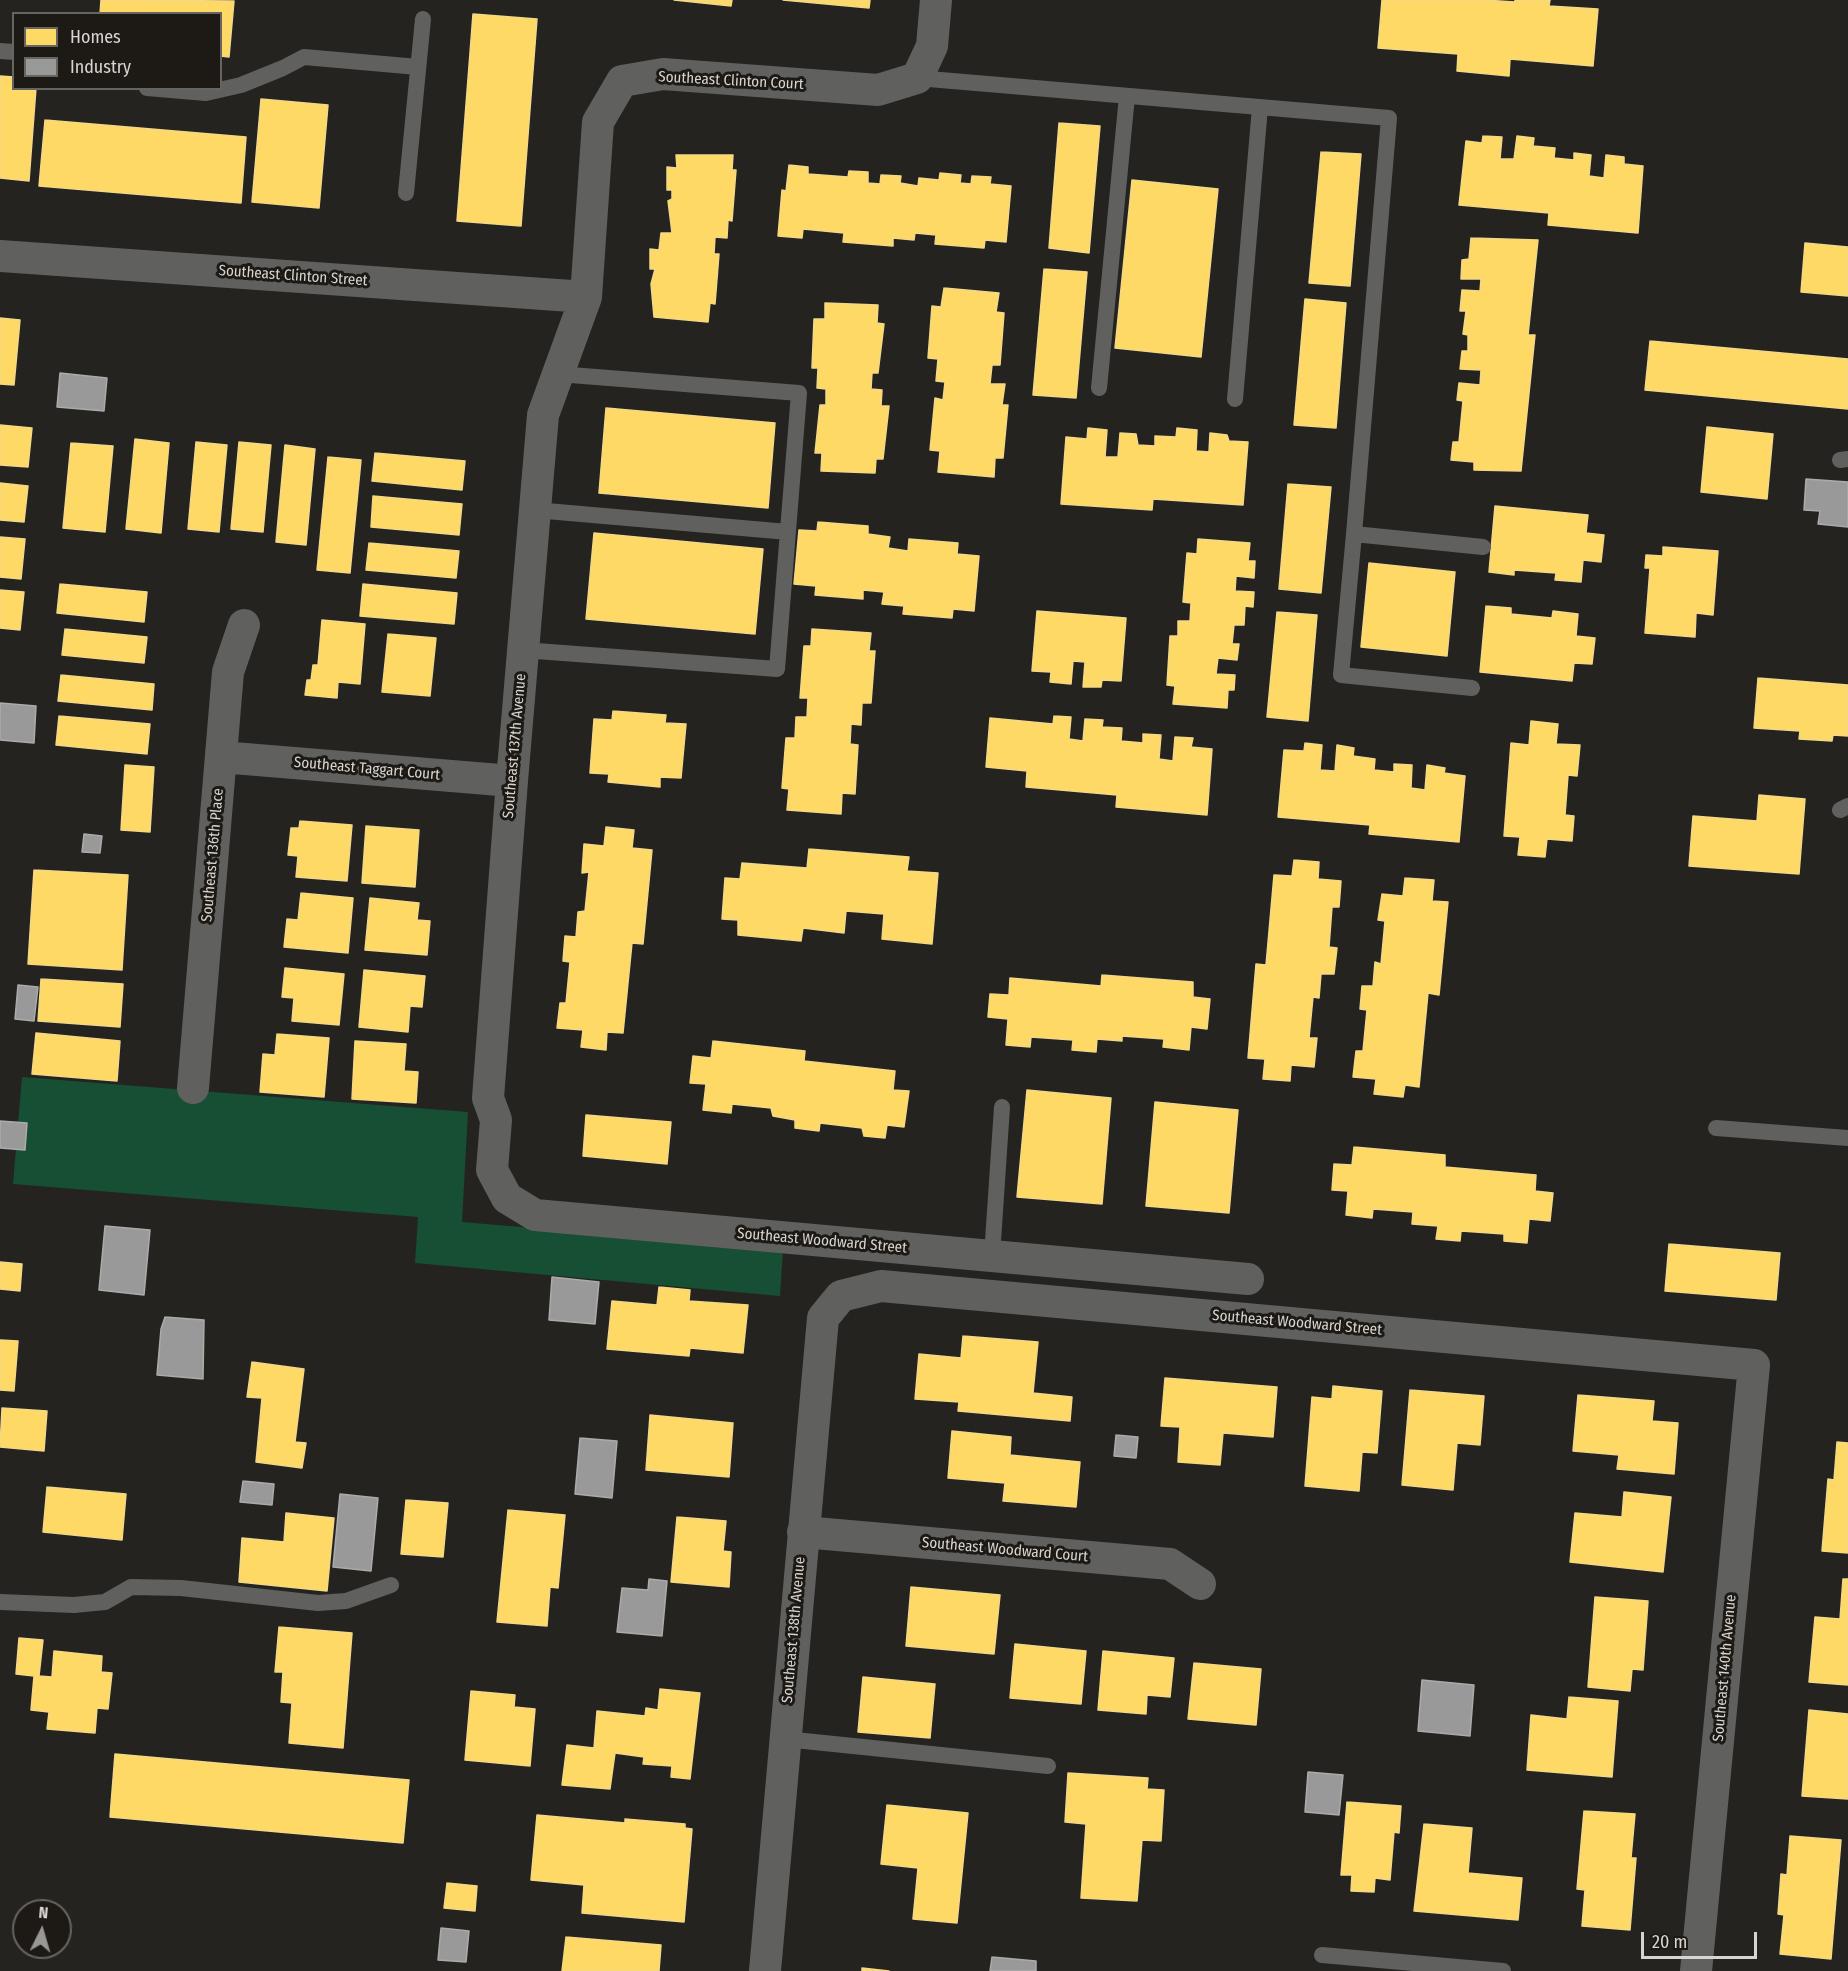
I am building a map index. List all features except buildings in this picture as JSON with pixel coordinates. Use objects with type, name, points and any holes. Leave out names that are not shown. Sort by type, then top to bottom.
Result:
[{"type":"street","points":[[917,78],[932,46],[936,0]]},
{"type":"street","name":"Southeast Clinton Court","points":[[586,297],[598,122],[622,81],[663,74],[878,90],[917,78]]},
{"type":"street","name":"Southeast Clinton Street","points":[[0,256],[586,297]]},
{"type":"street","name":"Southeast 137th Avenue","points":[[507,1198],[492,1170],[496,1120],[488,1098],[543,415],[586,297]]},
{"type":"street","name":"Southeast 136th Place","points":[[194,1088],[228,672],[244,625]]},
{"type":"street","name":"Southeast Taggart Court","points":[[221,757],[512,781]]},
{"type":"street","name":"Southeast Woodward Street","points":[[507,1198],[535,1215],[1248,1279]]},
{"type":"street","name":"Southeast Woodward Street","points":[[840,1296],[881,1286],[1754,1365]]},
{"type":"street","name":"Southeast 138th Avenue","points":[[765,1971],[823,1318],[840,1296]]},
{"type":"street","name":"Southeast 140th Avenue","points":[[1696,1971],[1754,1365]]},
{"type":"street","name":"Southeast Woodward Court","points":[[803,1532],[1170,1564],[1200,1584]]},
{"type":"lane","points":[[406,193],[423,19]]},
{"type":"lane","points":[[222,89],[241,85],[284,68],[304,57],[418,67]]},
{"type":"lane","points":[[917,78],[1389,118],[1341,675],[1472,688]]},
{"type":"lane","points":[[171,90],[206,93],[219,90]]},
{"type":"lane","points":[[1099,388],[1127,96]]},
{"type":"lane","points":[[1235,399],[1260,107]]},
{"type":"lane","points":[[523,650],[777,669],[799,393],[558,374]]},
{"type":"lane","points":[[535,510],[788,532]]},
{"type":"lane","points":[[1354,534],[1483,547]]},
{"type":"lane","points":[[993,1256],[1002,1107]]},
{"type":"lane","points":[[1716,1128],[1848,1138]]},
{"type":"lane","points":[[0,1602],[74,1605],[105,1602],[131,1587],[181,1588],[318,1603],[346,1601],[391,1585]]},
{"type":"lane","points":[[785,1739],[1048,1766]]},
{"type":"lane","points":[[1322,1955],[1503,1971]]},
{"type":"green space","points":[[22,1077],[468,1112],[462,1222],[783,1249],[780,1296],[415,1263],[418,1217],[13,1184]]}]
